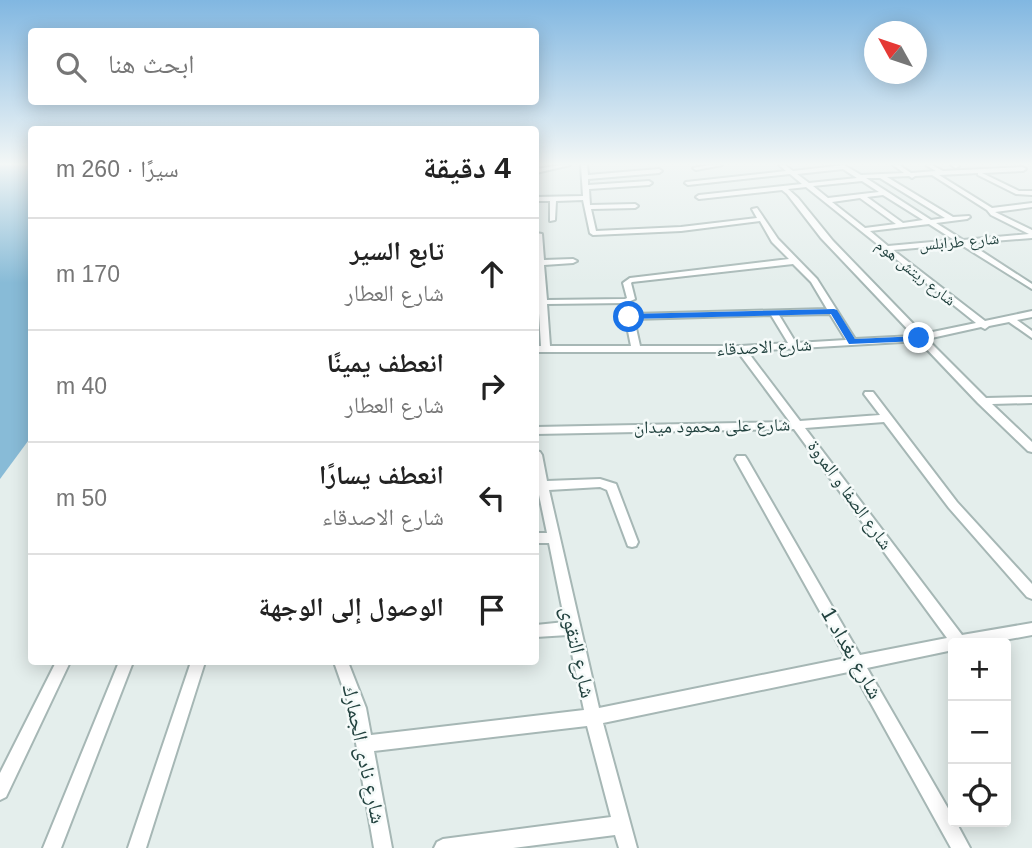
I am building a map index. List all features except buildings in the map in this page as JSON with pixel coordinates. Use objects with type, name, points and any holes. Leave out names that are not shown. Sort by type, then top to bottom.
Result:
[{"type":"street","points":[[552,220],[553,205]]},
{"type":"street","points":[[799,205],[828,242],[919,338],[1032,448]]},
{"type":"street","name":"شارع ريتش هوم","points":[[834,205],[985,326]]},
{"type":"street","name":"شارع ريتش هوم","points":[[874,205],[903,226]]},
{"type":"street","points":[[900,205],[1032,287]]},
{"type":"street","points":[[928,205],[952,219]]},
{"type":"street","name":"شارع طرابلس","points":[[982,205],[991,210],[991,213],[1032,235]]},
{"type":"street","points":[[991,210],[1032,205]]},
{"type":"street","points":[[635,206],[587,207],[592,232],[600,234],[681,229],[762,219]]},
{"type":"street","points":[[1021,207],[1032,212]]},
{"type":"street","points":[[755,209],[775,240],[814,281],[852,342]]},
{"type":"street","points":[[734,215],[740,222]]},
{"type":"street","points":[[864,230],[967,217]]},
{"type":"street","name":"شارع طرابلس","points":[[886,247],[1032,235]]},
{"type":"street","points":[[539,263],[573,261]]},
{"type":"street","points":[[545,302],[626,302],[631,299],[627,284],[630,280],[796,261]]},
{"type":"street","points":[[539,273],[545,302],[541,349]]},
{"type":"street","points":[[626,302],[636,350]]},
{"type":"street","points":[[629,317],[834,312]]},
{"type":"street","points":[[774,314],[793,345]]},
{"type":"street","name":"شارع الاصدقاء","points":[[541,349],[741,349],[919,338],[1032,314]]},
{"type":"street","points":[[1013,320],[1032,335]]},
{"type":"street","name":"شارع الصفا و المروة","points":[[741,349],[956,638]]},
{"type":"street","points":[[869,394],[953,505],[1032,593]]},
{"type":"street","points":[[982,401],[1032,400]]},
{"type":"street","name":"شارع على محمود ميدان","points":[[539,431],[798,425],[888,418]]},
{"type":"street","name":"شارع بغداد 1","points":[[741,458],[961,848]]},
{"type":"street","points":[[539,486],[600,483],[612,487],[632,542]]},
{"type":"street","name":"شارع التقوى","points":[[539,490],[593,717],[628,848]]},
{"type":"street","points":[[539,538],[552,538]]},
{"type":"street","points":[[539,631],[572,628]]},
{"type":"street","points":[[981,638],[1032,629]]},
{"type":"street","points":[[365,744],[593,717],[948,644]]},
{"type":"street","points":[[0,791],[62,665]]},
{"type":"street","points":[[52,848],[125,665]]},
{"type":"street","points":[[137,848],[197,665]]},
{"type":"street","name":"شارع نادى الجمارك","points":[[342,665],[358,708],[383,848]]},
{"type":"street","points":[[443,848],[622,825]]},
{"type":"water","points":[[0,205],[28,205],[28,441],[0,479]]},
{"type":"route","points":[[629,317],[834,312],[852,342],[919,338]]}]
